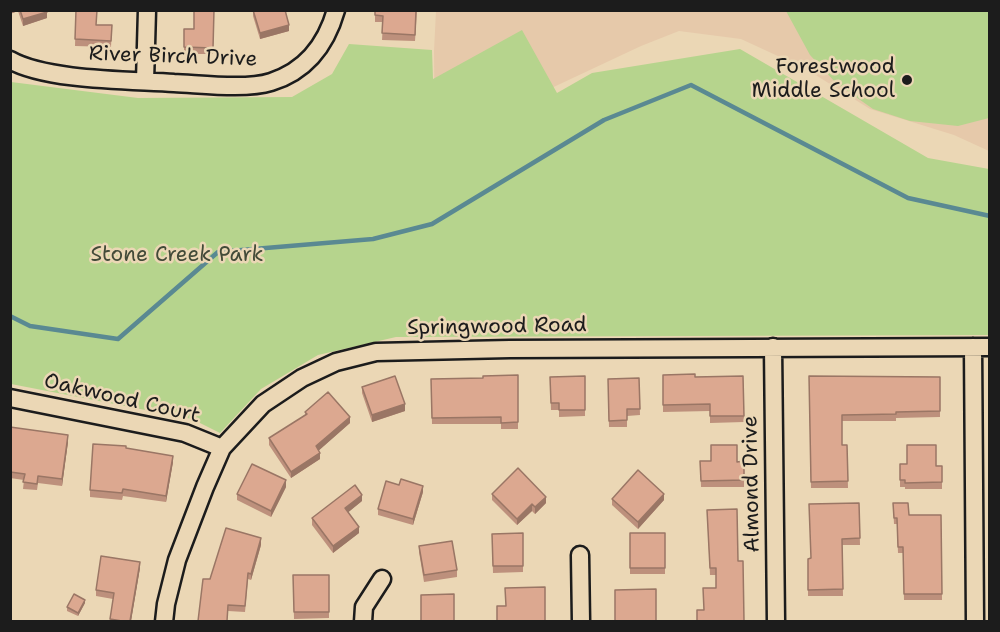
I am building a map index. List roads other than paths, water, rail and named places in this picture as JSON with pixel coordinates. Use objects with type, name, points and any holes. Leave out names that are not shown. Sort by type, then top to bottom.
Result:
[{"type":"street","points":[[145,81],[147,10]]},
{"type":"street","name":"River Birch Drive","points":[[10,60],[43,72],[96,78],[247,85],[270,82],[292,72],[314,55],[323,43],[336,10]]},
{"type":"street","name":"Almond Drive","points":[[773,347],[776,621]]},
{"type":"street","points":[[975,621],[981,347]]},
{"type":"street","name":"Springwood Road","points":[[164,621],[177,560],[222,448],[263,404],[302,378],[336,362],[376,352],[981,347]]},
{"type":"street","name":"Oakwood Court","points":[[10,398],[185,433],[222,448]]},
{"type":"street","points":[[580,555],[581,621]]},
{"type":"street","points":[[363,621],[364,607],[382,579]]},
{"type":"waterway","points":[[10,316],[30,326],[118,339],[218,252],[373,239],[432,224],[604,120],[691,85],[908,198],[990,216]]},
{"type":"place","name":"Forestwood Middle School","points":[[907,80]]},
{"type":"park label","name":"Stone Creek Park","points":[[177,256]]}]
